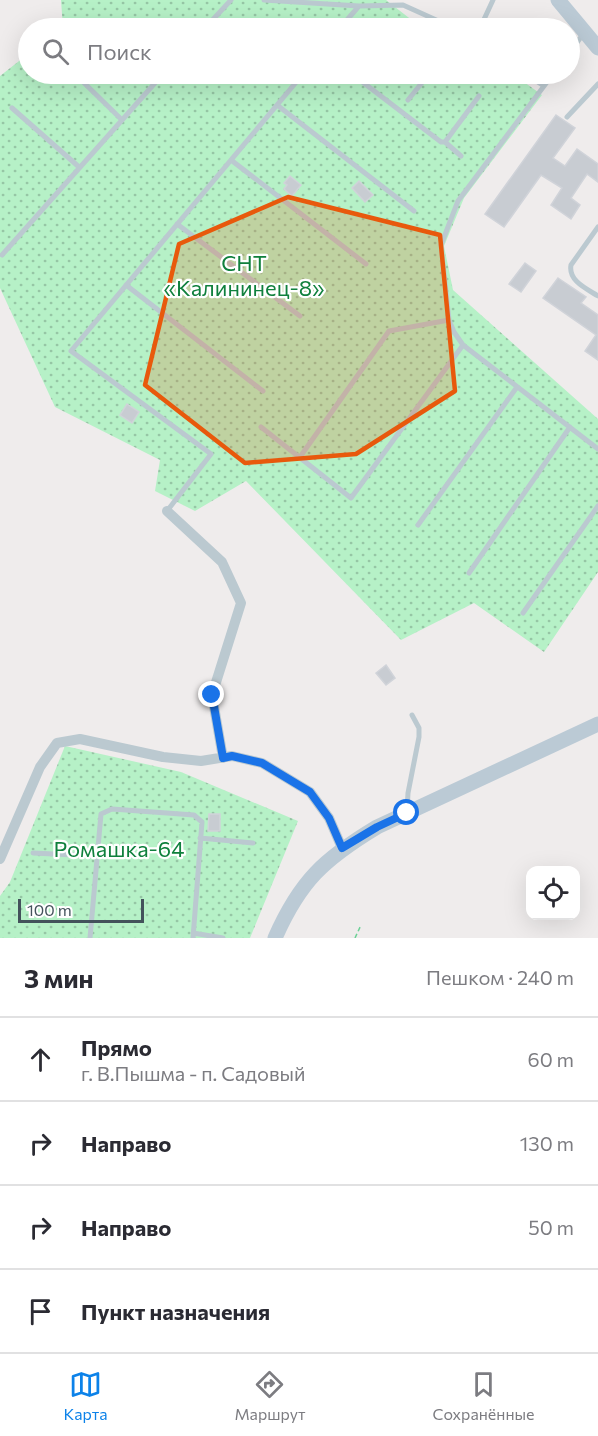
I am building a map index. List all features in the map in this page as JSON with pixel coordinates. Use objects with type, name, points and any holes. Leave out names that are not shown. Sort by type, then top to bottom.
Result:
[{"type":"main road","points":[[558,0],[573,18]]},
{"type":"main road","points":[[580,26],[598,48]]},
{"type":"main road","points":[[275,938],[286,913],[308,880],[342,848],[377,827],[598,724]]},
{"type":"street","points":[[167,511],[222,562],[240,603],[212,695],[223,758]]},
{"type":"street","points":[[0,860],[40,767],[57,743],[80,739],[163,757],[201,761],[232,756],[262,763],[310,792],[329,818],[342,848]]},
{"type":"lane","points":[[214,18],[231,0]]},
{"type":"lane","points":[[264,0],[359,6],[403,5],[432,18]]},
{"type":"lane","points":[[484,18],[492,0]]},
{"type":"lane","points":[[349,18],[359,6]]},
{"type":"lane","points":[[580,39],[585,32]]},
{"type":"lane","points":[[85,84],[121,119]]},
{"type":"lane","points":[[2,255],[154,84]]},
{"type":"lane","points":[[167,511],[211,454],[71,351],[295,84]]},
{"type":"lane","points":[[365,84],[441,142],[445,142],[460,156]]},
{"type":"lane","points":[[408,100],[421,84]]},
{"type":"lane","points":[[540,84],[544,87]]},
{"type":"lane","points":[[546,84],[458,201],[441,245],[449,320],[454,332],[464,345],[598,449]]},
{"type":"lane","points":[[567,117],[598,84]]},
{"type":"lane","points":[[445,142],[478,96]]},
{"type":"lane","points":[[277,105],[414,211]]},
{"type":"lane","points":[[12,108],[79,167]]},
{"type":"lane","points":[[231,160],[366,264]]},
{"type":"lane","points":[[177,224],[300,316]]},
{"type":"lane","points":[[598,227],[571,265],[570,271],[574,279],[598,296]]},
{"type":"lane","points":[[126,285],[263,391]]},
{"type":"lane","points":[[300,457],[389,331],[449,320]]},
{"type":"lane","points":[[261,427],[351,498],[464,345]]},
{"type":"lane","points":[[418,525],[517,387]]},
{"type":"lane","points":[[469,573],[570,428]]},
{"type":"lane","points":[[523,613],[598,506]]},
{"type":"lane","points":[[407,813],[408,793],[419,737],[419,728],[412,715]]},
{"type":"lane","points":[[90,938],[101,814],[112,809],[194,815],[202,822],[193,936],[223,938]]},
{"type":"lane","points":[[200,838],[253,843]]},
{"type":"lane","points":[[33,853],[96,856]]},
{"type":"path","points":[[355,938],[361,925]]},
{"type":"highlighted area","points":[[288,197],[440,235],[455,391],[356,454],[245,463],[145,385],[179,244]]},
{"type":"green space","points":[[61,0],[386,0],[409,18],[62,18]]},
{"type":"green space","name":"СНТ «Калининец-8»","points":[[18,62],[18,84],[527,84],[542,95],[464,198],[444,246],[453,290],[598,419],[598,572],[544,652],[474,603],[401,640],[246,481],[195,511],[155,491],[160,460],[55,407],[0,288],[0,76]]},
{"type":"green space","name":"Ромашка-64","points":[[65,746],[181,772],[298,821],[250,938],[0,938],[0,896],[10,882]]},
{"type":"building","points":[[556,115],[575,128],[553,158],[565,166],[577,149],[598,164],[598,182],[587,174],[571,198],[580,205],[571,219],[551,205],[562,188],[541,175],[504,227],[485,214]]},
{"type":"building","points":[[290,176],[301,185],[292,196],[284,189],[287,185],[284,183]]},
{"type":"building","points":[[359,181],[373,195],[365,202],[352,188]]},
{"type":"building","points":[[525,263],[536,271],[521,292],[509,284]]},
{"type":"building","points":[[558,278],[586,297],[581,303],[598,315],[598,360],[585,351],[596,335],[543,298]]},
{"type":"building","points":[[127,404],[139,412],[132,423],[120,415]]},
{"type":"building","points":[[386,665],[395,678],[386,685],[376,673]]},
{"type":"building","points":[[209,814],[220,814],[220,831],[208,831]]},
{"type":"route","points":[[212,695],[223,758],[232,756],[262,763],[310,792],[329,818],[342,848],[377,827],[407,813]]}]
